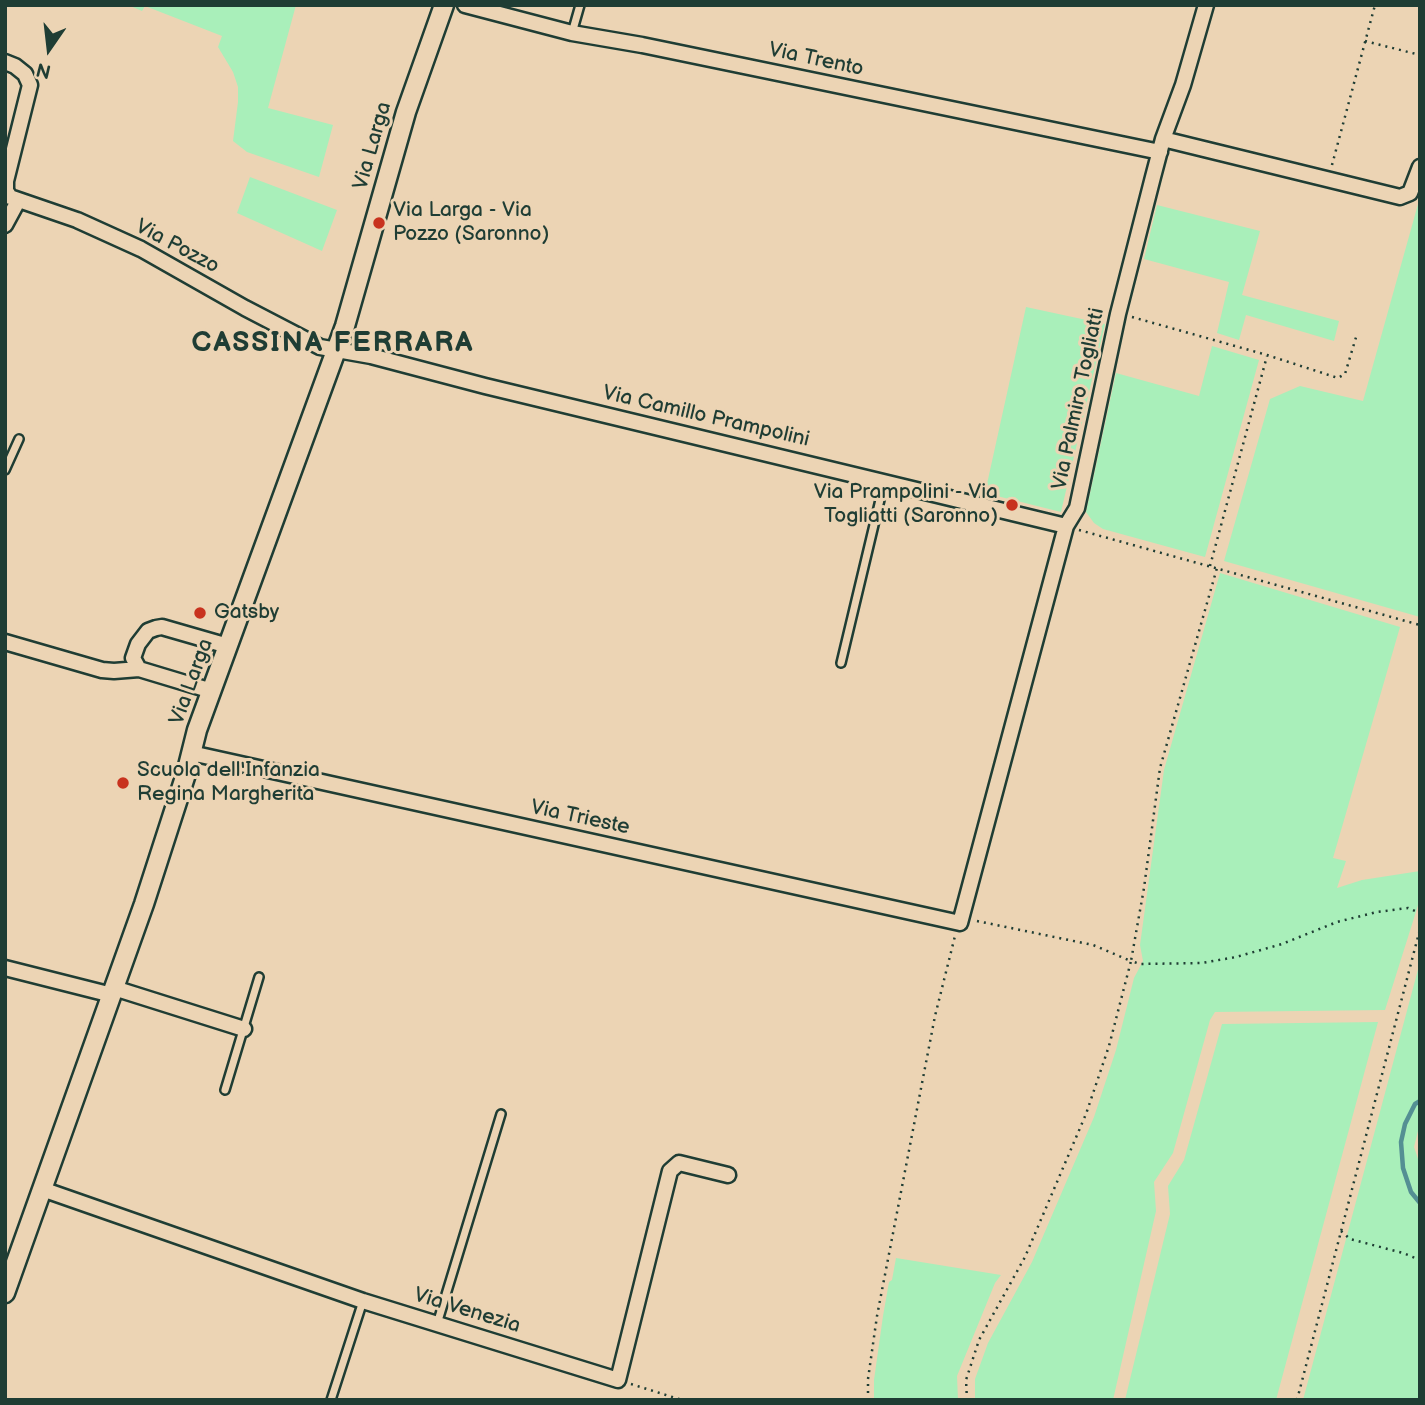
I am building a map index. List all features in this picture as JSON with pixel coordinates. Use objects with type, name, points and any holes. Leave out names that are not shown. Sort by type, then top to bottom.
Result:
[{"type":"street","name":"Via Larga","points":[[5,1293],[149,891],[212,691],[336,351],[406,112],[444,5]]},
{"type":"street","name":"Via Trento","points":[[465,5],[572,33],[1328,178],[1396,196],[1405,196],[1413,188],[1420,167]]},
{"type":"street","name":"Via Palmiro Togliatti","points":[[960,923],[1066,526],[1077,508],[1118,314],[1162,146],[1206,5]]},
{"type":"street","points":[[5,62],[25,74],[30,85],[6,181],[8,195],[18,201],[5,225]]},
{"type":"street","name":"Via Pozzo","points":[[18,201],[77,220],[141,249],[320,347],[336,351]]},
{"type":"street","name":"Via Camillo Prampolini","points":[[336,351],[371,356],[1066,526]]},
{"type":"street","points":[[139,668],[133,658],[138,644],[148,631],[156,628],[162,627],[228,646]]},
{"type":"street","points":[[5,642],[103,670],[139,668],[212,691]]},
{"type":"street","name":"Via Trieste","points":[[191,753],[960,923]]},
{"type":"street","points":[[5,968],[113,991],[244,1028]]},
{"type":"street","points":[[618,1380],[670,1171],[679,1163],[728,1175]]},
{"type":"street","name":"Via Venezia","points":[[41,1189],[363,1301],[618,1380]]},
{"type":"lane","points":[[572,33],[580,5]]},
{"type":"lane","points":[[5,470],[19,439]]},
{"type":"lane","points":[[841,663],[885,481]]},
{"type":"lane","points":[[225,1090],[259,977]]},
{"type":"lane","points":[[437,1324],[501,1114]]},
{"type":"lane","points":[[331,1400],[363,1301]]},
{"type":"path","points":[[1328,178],[1375,5]]},
{"type":"path","points":[[1365,41],[1420,55]]},
{"type":"path","points":[[1118,314],[1267,355],[1329,376],[1342,377],[1357,334]]},
{"type":"path","points":[[1210,566],[1267,355]]},
{"type":"path","points":[[1066,526],[1420,625]]},
{"type":"path","points":[[967,1400],[966,1380],[979,1339],[1025,1257],[1086,1114],[1109,1046],[1131,961],[1160,768],[1217,568]]},
{"type":"path","points":[[868,1400],[875,1326],[919,1094],[946,966],[960,923],[973,920],[1093,944],[1140,964],[1202,964],[1248,954],[1336,922],[1377,912],[1408,908],[1420,913]]},
{"type":"path","points":[[1297,1400],[1420,929]]},
{"type":"path","points":[[1341,1230],[1350,1239],[1420,1260]]},
{"type":"path","points":[[618,1380],[682,1400]]},
{"type":"green space","points":[[128,5],[296,5],[268,108],[333,125],[319,177],[247,152],[233,141],[238,87],[233,72],[218,47],[222,36],[145,6],[142,11]]},
{"type":"green space","points":[[250,177],[337,210],[322,251],[237,213]]},
{"type":"green space","points":[[1420,197],[1420,617],[1224,561],[1270,399],[1300,386],[1363,401]]},
{"type":"green space","points":[[1157,205],[1260,231],[1242,295],[1339,321],[1334,341],[1246,315],[1239,340],[1217,333],[1229,282],[1144,259]]},
{"type":"green space","points":[[1026,307],[1105,324],[1061,512],[985,493]]},
{"type":"green space","points":[[1212,346],[1259,360],[1205,557],[1103,529],[1094,523],[1086,512],[1116,373],[1199,396]]},
{"type":"green space","points":[[1220,573],[1400,627],[1333,858],[1346,861],[1337,888],[1362,880],[1420,871],[1420,899],[1385,1010],[1215,1012],[1210,1020],[1173,1153],[1154,1182],[1156,1211],[1113,1400],[975,1400],[975,1379],[988,1343],[1032,1262],[1094,1117],[1116,1050],[1134,978],[1143,961],[1140,945],[1164,770]]},
{"type":"green space","points":[[1420,962],[1420,1123],[1414,1147],[1420,1165],[1420,1400],[1303,1400]]},
{"type":"green space","points":[[1378,1022],[1276,1400],[1125,1400],[1170,1214],[1168,1186],[1184,1160],[1222,1024]]},
{"type":"green space","points":[[896,1258],[1001,1275],[995,1283],[957,1376],[958,1400],[874,1400],[874,1380],[883,1316]]},
{"type":"waterway","points":[[1420,1101],[1415,1104],[1405,1124],[1401,1142],[1403,1168],[1411,1192],[1420,1203]]},
{"type":"place","name":"Via Larga - Via Pozzo (Saronno)","points":[[379,223]]},
{"type":"place","name":"Via Prampolini - Via Togliatti (Saronno)","points":[[1012,505]]},
{"type":"place","name":"Gatsby","points":[[200,613]]},
{"type":"place","name":"Scuola dell'Infanzia Regina Margherita","points":[[123,783]]},
{"type":"district","name":"CASSINA FERRARA","points":[[333,344]]}]
